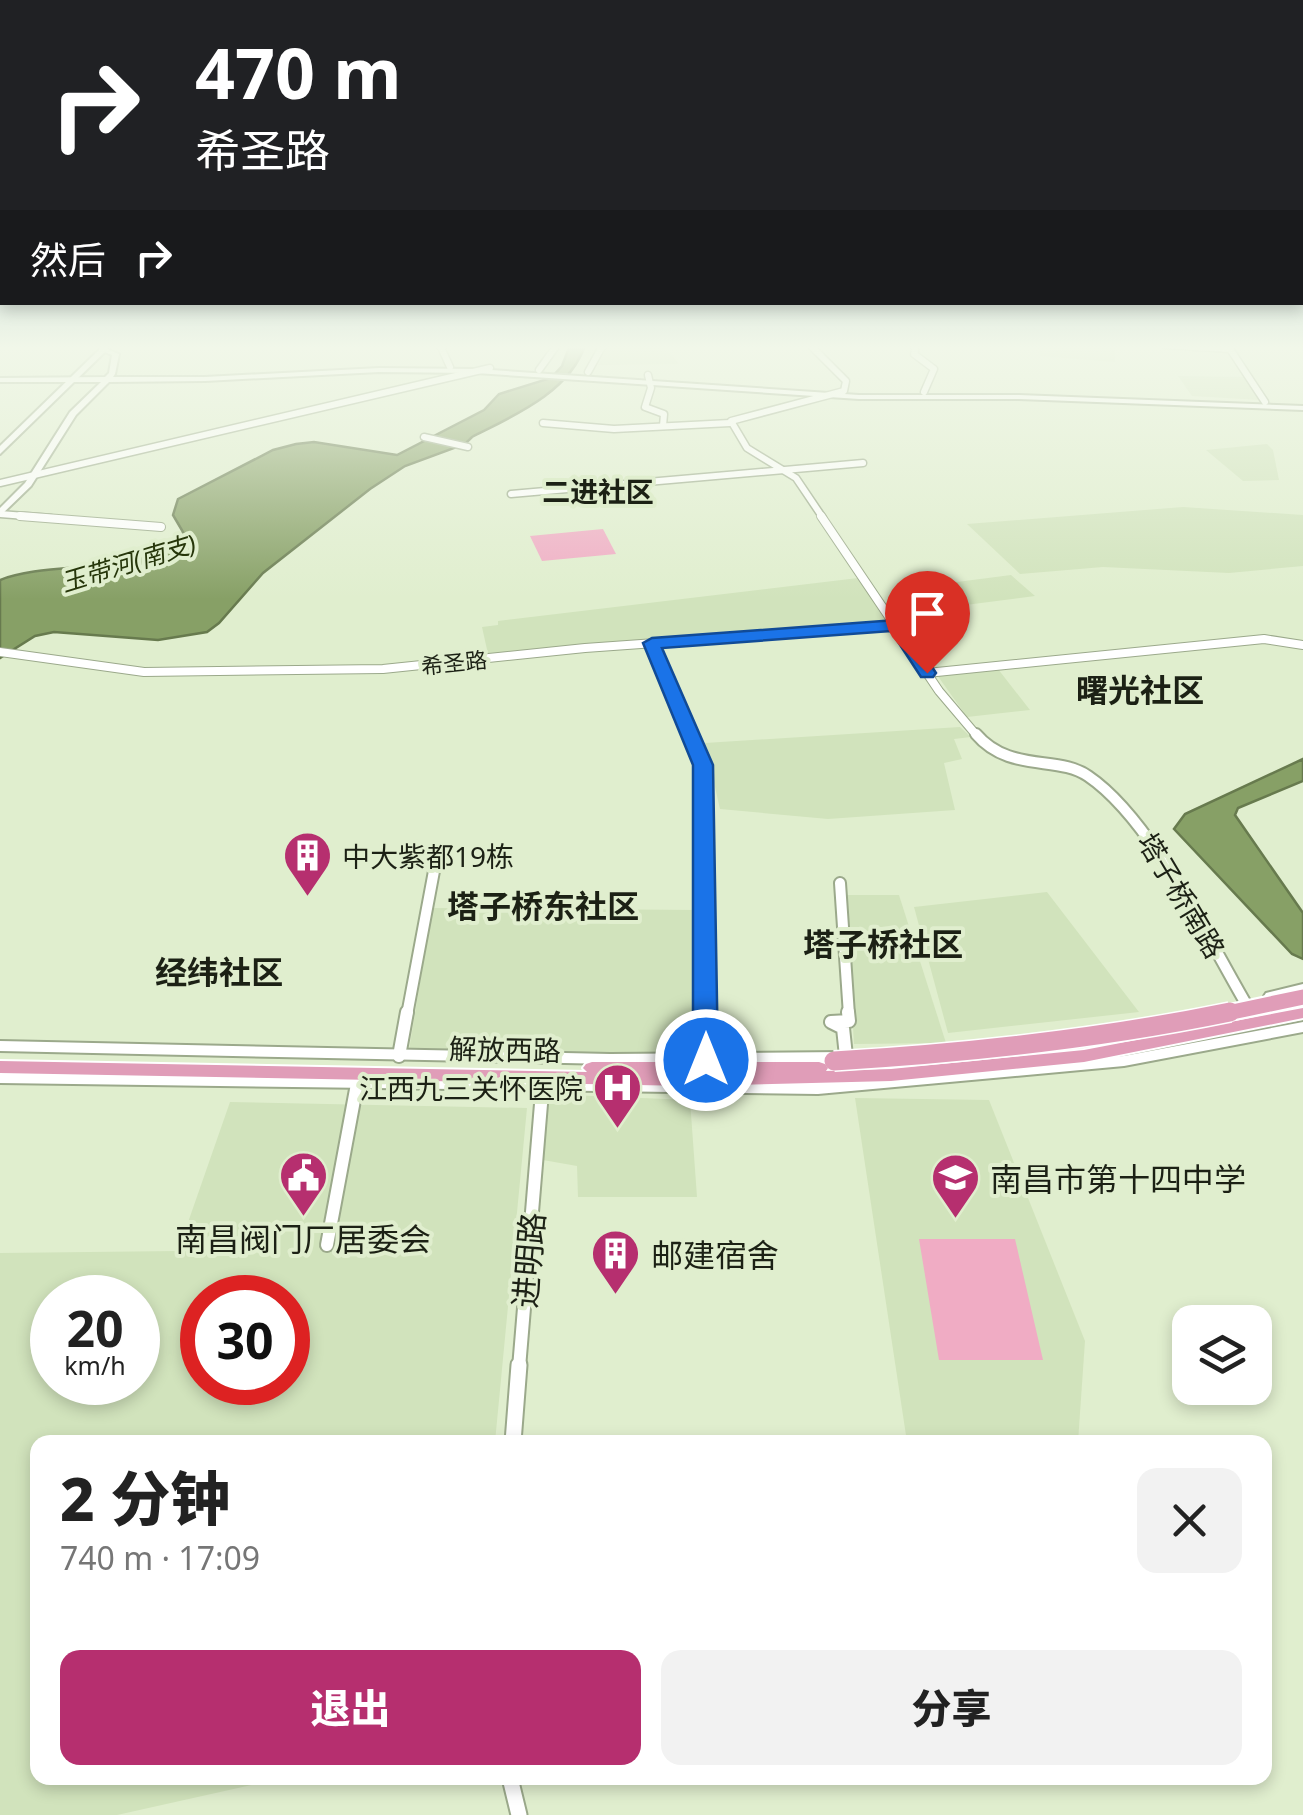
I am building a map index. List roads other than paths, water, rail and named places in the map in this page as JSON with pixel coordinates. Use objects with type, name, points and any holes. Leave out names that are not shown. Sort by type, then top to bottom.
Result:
[{"type":"main road","points":[[0,451],[22,430]]},
{"type":"main road","points":[[0,1046],[698,1064],[840,1059],[976,1052],[1144,1030],[1301,995]]},
{"type":"main road","name":"解放西路","points":[[0,1057],[831,1068],[978,1058],[1093,1044],[1301,995]]},
{"type":"main road","points":[[840,1059],[1052,1039],[1249,1008]]},
{"type":"main road","points":[[0,1078],[357,1084],[543,1082],[782,1090],[894,1084],[1124,1060],[1299,1020]]},
{"type":"main road","name":"解放西路","points":[[0,1067],[543,1082],[891,1075],[1084,1056],[1299,1020]]},
{"type":"street","points":[[0,514],[33,475],[63,430]]},
{"type":"street","points":[[0,483],[226,430]]},
{"type":"street","name":"塔子桥南路","points":[[734,430],[754,455],[786,470],[927,673],[985,745],[1020,761],[1086,773],[1136,818],[1249,1008]]},
{"type":"street","points":[[424,437],[468,447]]},
{"type":"street","points":[[510,494],[863,463]]},
{"type":"street","points":[[0,514],[161,527]]},
{"type":"street","name":"希圣路","points":[[0,652],[144,672],[383,670],[652,643],[896,626]]},
{"type":"street","points":[[927,673],[1264,639],[1303,644]]},
{"type":"street","points":[[652,643],[703,765],[698,1064]]},
{"type":"street","points":[[399,1056],[434,871]]},
{"type":"street","points":[[840,883],[842,959],[850,1021],[831,1022],[843,1028],[840,1059]]},
{"type":"street","name":"进明路","points":[[514,1435],[543,1082]]},
{"type":"street","points":[[326,1245],[357,1084]]},
{"type":"street","points":[[512,1785],[519,1815]]},
{"type":"water","name":"玉带河(南支)","points":[[446,430],[486,430],[465,444],[405,466],[370,489],[263,573],[207,632],[158,640],[54,632],[35,636],[0,658],[0,580],[151,556],[170,546],[183,532],[173,515],[178,499],[273,450],[314,442],[397,455]]},
{"type":"water","points":[[1303,759],[1303,781],[1238,808],[1235,815],[1303,913],[1303,959],[1292,954],[1174,829],[1185,814]]},
{"type":"place","name":"中大紫都19栋","points":[[307,898]]},
{"type":"place","name":"江西九三关怀医院","points":[[618,1130]]},
{"type":"place","name":"南昌阀门厂居委会","points":[[303,1218]]},
{"type":"place","name":"南昌市第十四中学","points":[[955,1220]]},
{"type":"place","name":"邮建宿舍","points":[[616,1296]]},
{"type":"district","name":"二进社区","points":[[598,491]]},
{"type":"district","name":"曙光社区","points":[[1140,689]]},
{"type":"district","name":"塔子桥东社区","points":[[543,905]]},
{"type":"district","name":"塔子桥社区","points":[[883,943]]},
{"type":"district","name":"经纬社区","points":[[219,971]]}]
